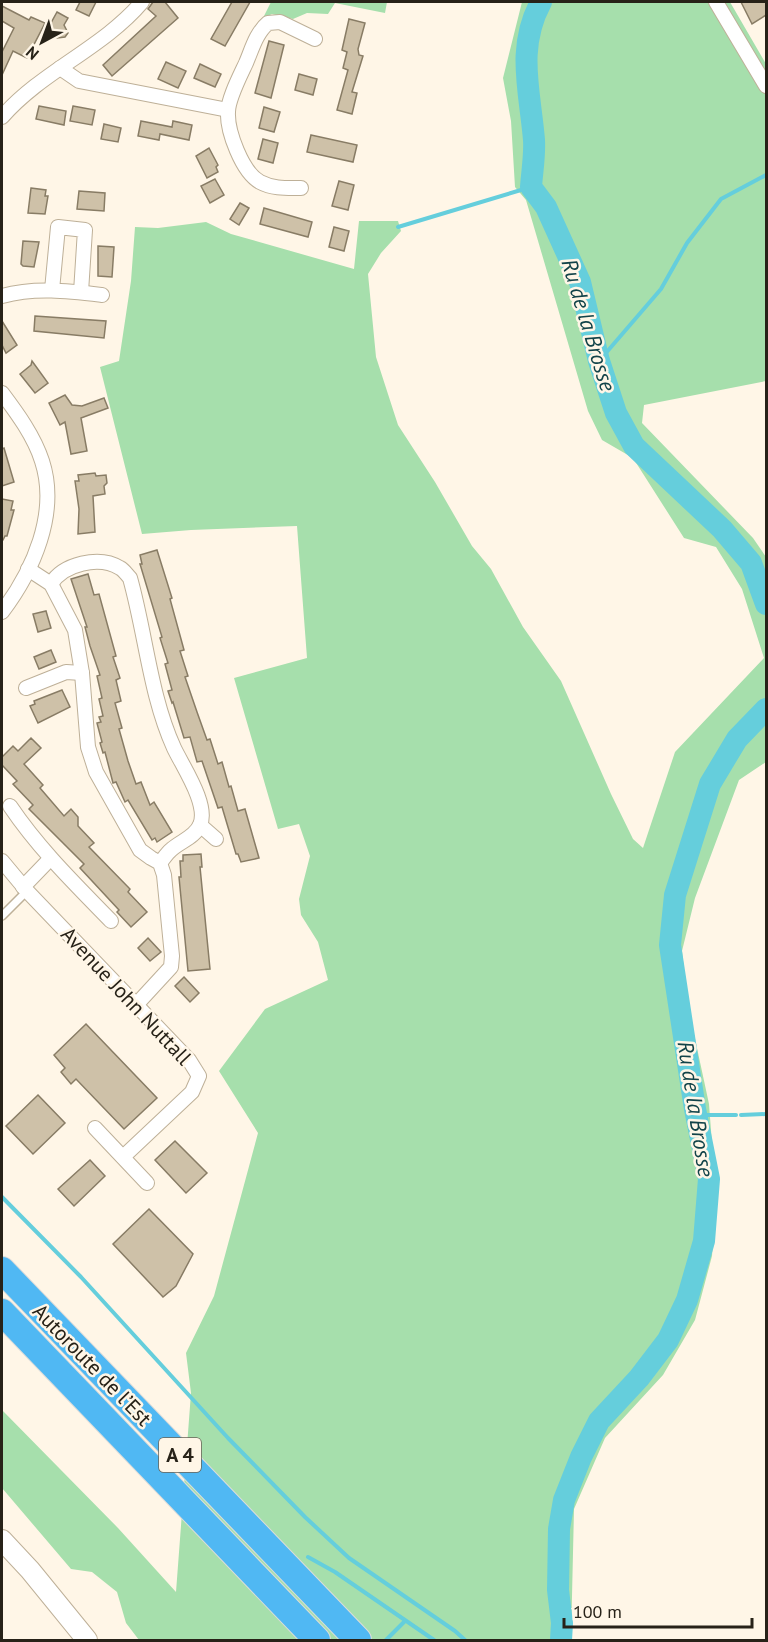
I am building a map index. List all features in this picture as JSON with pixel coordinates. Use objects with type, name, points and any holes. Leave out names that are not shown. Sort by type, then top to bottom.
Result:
[{"type":"highway","name":"Autoroute de l’Est","points":[[2,1270],[358,1641]]},
{"type":"highway","name":"Autoroute de l’Est","points":[[2,1312],[317,1641]]},
{"type":"main road","points":[[2,1540],[30,1570],[87,1641]]},
{"type":"street","points":[[2,117],[36,84],[117,27],[142,2]]},
{"type":"street","points":[[716,2],[766,86]]},
{"type":"street","points":[[301,188],[276,188],[258,182],[243,163],[230,134],[228,110],[254,44],[262,28],[268,23],[280,22],[315,39]]},
{"type":"street","points":[[60,68],[79,81],[228,110]]},
{"type":"street","points":[[52,290],[58,227],[85,230],[81,292]]},
{"type":"street","points":[[2,296],[19,291],[52,290],[102,296]]},
{"type":"street","points":[[2,393],[33,440],[42,461],[47,487],[45,521],[40,546],[2,612]]},
{"type":"street","points":[[51,584],[57,573],[98,561],[122,569],[130,578],[159,709],[173,747],[197,796],[202,813],[200,825],[194,833],[173,848],[160,862]]},
{"type":"street","points":[[28,569],[51,584],[75,630],[82,673],[88,747],[96,772],[140,850],[160,862],[164,875],[172,956],[171,967],[136,1005]]},
{"type":"street","points":[[26,688],[66,672],[82,673]]},
{"type":"street","name":"Avenue John Nuttall","points":[[10,806],[50,860],[111,921]]},
{"type":"street","points":[[200,825],[216,839]]},
{"type":"street","points":[[25,889],[50,860]]},
{"type":"street","name":"Avenue John Nuttall","points":[[2,861],[25,889],[189,1060],[199,1076],[192,1092],[123,1157]]},
{"type":"street","points":[[95,1128],[147,1183]]},
{"type":"lane","points":[[2,916],[25,889]]},
{"type":"green space","points":[[271,2],[387,2],[385,13],[335,3],[328,14],[307,13],[293,19],[272,14],[263,18]]},
{"type":"green space","points":[[522,2],[730,2],[766,64],[766,381],[644,405],[642,423],[753,538],[766,557],[766,762],[739,780],[695,898],[682,951],[688,1006],[709,1104],[716,1196],[712,1256],[695,1320],[663,1375],[605,1438],[574,1509],[571,1640],[139,1640],[126,1623],[117,1592],[92,1572],[71,1569],[2,1488],[2,1410],[118,1528],[176,1592],[191,1393],[186,1353],[214,1296],[258,1133],[219,1071],[265,1009],[328,980],[318,942],[301,915],[299,899],[310,856],[299,824],[278,829],[234,678],[307,658],[297,526],[142,534],[100,367],[119,361],[131,281],[135,227],[158,228],[206,222],[231,234],[354,269],[359,221],[398,221],[401,231],[381,253],[368,274],[376,357],[398,425],[435,482],[472,546],[491,569],[523,627],[561,681],[633,839],[643,848],[675,752],[764,658],[742,589],[716,547],[684,538],[633,458],[602,440],[588,411],[526,200],[515,187],[511,121],[503,78]]},
{"type":"building","points":[[80,2],[96,2],[89,16],[76,10]]},
{"type":"building","points":[[153,2],[165,2],[178,18],[112,76],[103,65],[156,16],[148,9]]},
{"type":"building","points":[[232,2],[250,2],[225,46],[211,39]]},
{"type":"building","points":[[741,2],[766,2],[766,15],[752,24]]},
{"type":"building","points":[[2,6],[29,20],[31,17],[45,23],[27,58],[13,51],[2,75],[2,52],[14,28],[2,21]]},
{"type":"building","points":[[57,12],[68,18],[64,25],[68,33],[65,37],[57,38],[46,32]]},
{"type":"building","points":[[349,19],[365,23],[358,49],[359,55],[363,56],[352,92],[357,93],[352,114],[337,110],[348,70],[343,68],[347,52],[342,50]]},
{"type":"building","points":[[269,41],[284,45],[271,98],[255,93]]},
{"type":"building","points":[[166,62],[186,71],[178,88],[158,79]]},
{"type":"building","points":[[200,64],[221,74],[215,87],[194,78]]},
{"type":"building","points":[[299,74],[317,79],[313,95],[295,90]]},
{"type":"building","points":[[39,106],[66,111],[64,125],[36,119]]},
{"type":"building","points":[[73,106],[95,110],[92,125],[70,121]]},
{"type":"building","points":[[264,107],[280,112],[274,132],[259,128]]},
{"type":"building","points":[[141,121],[172,127],[173,121],[192,125],[189,140],[160,134],[159,140],[138,136]]},
{"type":"building","points":[[104,124],[121,128],[118,142],[101,139]]},
{"type":"building","points":[[311,135],[357,145],[353,162],[307,152]]},
{"type":"building","points":[[263,139],[278,143],[273,163],[258,159]]},
{"type":"building","points":[[209,148],[218,165],[216,167],[218,172],[207,178],[196,156]]},
{"type":"building","points":[[215,179],[224,195],[210,203],[201,186]]},
{"type":"building","points":[[339,181],[354,185],[348,210],[332,206]]},
{"type":"building","points":[[31,188],[46,190],[45,196],[48,196],[45,214],[28,213]]},
{"type":"building","points":[[79,191],[105,193],[104,211],[77,209]]},
{"type":"building","points":[[240,203],[249,208],[239,225],[230,219]]},
{"type":"building","points":[[264,208],[312,222],[308,237],[260,224]]},
{"type":"building","points":[[334,227],[349,231],[344,251],[329,247]]},
{"type":"building","points":[[23,241],[39,242],[34,267],[21,264]]},
{"type":"building","points":[[98,246],[114,247],[112,277],[98,276]]},
{"type":"building","points":[[35,316],[106,321],[104,338],[34,331]]},
{"type":"building","points":[[2,321],[17,345],[6,353],[2,345]]},
{"type":"building","points":[[32,361],[48,383],[35,393],[20,374],[31,365]]},
{"type":"building","points":[[65,395],[72,405],[82,406],[104,398],[108,408],[81,418],[87,451],[71,454],[65,422],[60,425],[49,403]]},
{"type":"building","points":[[4,448],[14,482],[2,486],[2,449]]},
{"type":"building","points":[[95,473],[96,476],[106,475],[107,483],[104,486],[105,494],[93,496],[95,532],[78,534],[79,509],[75,481],[79,481],[78,475]]},
{"type":"building","points":[[2,499],[13,501],[11,510],[14,510],[7,536],[3,540],[2,540]]},
{"type":"building","points":[[157,550],[172,598],[170,599],[184,650],[180,651],[188,676],[185,677],[207,740],[210,739],[218,764],[222,762],[238,811],[245,809],[259,858],[241,862],[236,854],[222,807],[218,808],[202,761],[197,762],[190,737],[184,738],[168,691],[172,690],[165,664],[168,663],[140,564],[142,564],[140,555]]},
{"type":"building","points":[[88,574],[94,595],[99,594],[116,656],[113,657],[120,678],[116,680],[121,701],[115,703],[128,761],[136,784],[141,782],[150,805],[154,802],[172,832],[157,842],[155,838],[152,840],[128,800],[125,802],[116,782],[113,783],[105,752],[103,753],[100,743],[102,742],[97,723],[101,722],[99,717],[103,716],[97,676],[100,675],[71,579]]},
{"type":"building","points":[[46,611],[51,628],[38,632],[33,614]]},
{"type":"building","points":[[51,650],[56,662],[39,669],[34,657]]},
{"type":"building","points":[[62,690],[70,707],[38,723],[30,706],[35,704],[34,701]]},
{"type":"building","points":[[31,738],[41,748],[24,764],[43,785],[40,788],[64,816],[71,809],[78,817],[78,826],[94,843],[89,847],[130,889],[128,892],[147,912],[131,927],[117,912],[119,910],[80,868],[84,864],[29,809],[33,805],[13,784],[17,781],[2,765],[2,757],[13,746],[18,751]]},
{"type":"building","points":[[201,854],[202,867],[200,867],[210,969],[188,971],[179,877],[181,877],[180,861],[183,861],[183,855]]},
{"type":"building","points":[[148,938],[161,952],[150,961],[138,948]]},
{"type":"building","points":[[184,977],[199,993],[190,1002],[175,986]]},
{"type":"building","points":[[86,1024],[157,1098],[124,1129],[76,1079],[71,1084],[61,1072],[65,1068],[54,1055]]},
{"type":"building","points":[[38,1095],[65,1123],[33,1154],[6,1126]]},
{"type":"building","points":[[175,1141],[207,1173],[186,1193],[155,1160]]},
{"type":"building","points":[[90,1160],[105,1176],[74,1206],[58,1189]]},
{"type":"building","points":[[149,1209],[193,1254],[176,1286],[163,1297],[113,1244]]},
{"type":"waterway","name":"Ru de la Brosse","points":[[541,2],[533,19],[527,53],[534,146],[531,187],[546,207],[580,282],[599,361],[616,413],[634,446],[722,529],[751,563],[766,604]]},
{"type":"waterway","points":[[599,361],[661,289],[687,243],[721,199],[766,175]]},
{"type":"waterway","points":[[398,227],[531,187]]},
{"type":"waterway","name":"Ru de la Brosse","points":[[561,1640],[562,1623],[558,1590],[559,1529],[564,1500],[581,1457],[599,1421],[639,1378],[668,1340],[687,1300],[704,1241],[709,1179],[695,1109],[670,945],[675,895],[710,784],[737,739],[766,709]]},
{"type":"waterway","points":[[741,1115],[766,1114]]},
{"type":"waterway","points":[[696,1115],[736,1115]]},
{"type":"waterway","points":[[2,1197],[81,1277],[228,1438],[305,1517],[349,1558],[465,1640]]},
{"type":"waterway","points":[[308,1557],[335,1572],[434,1640]]},
{"type":"waterway","points":[[386,1640],[405,1621]]}]
